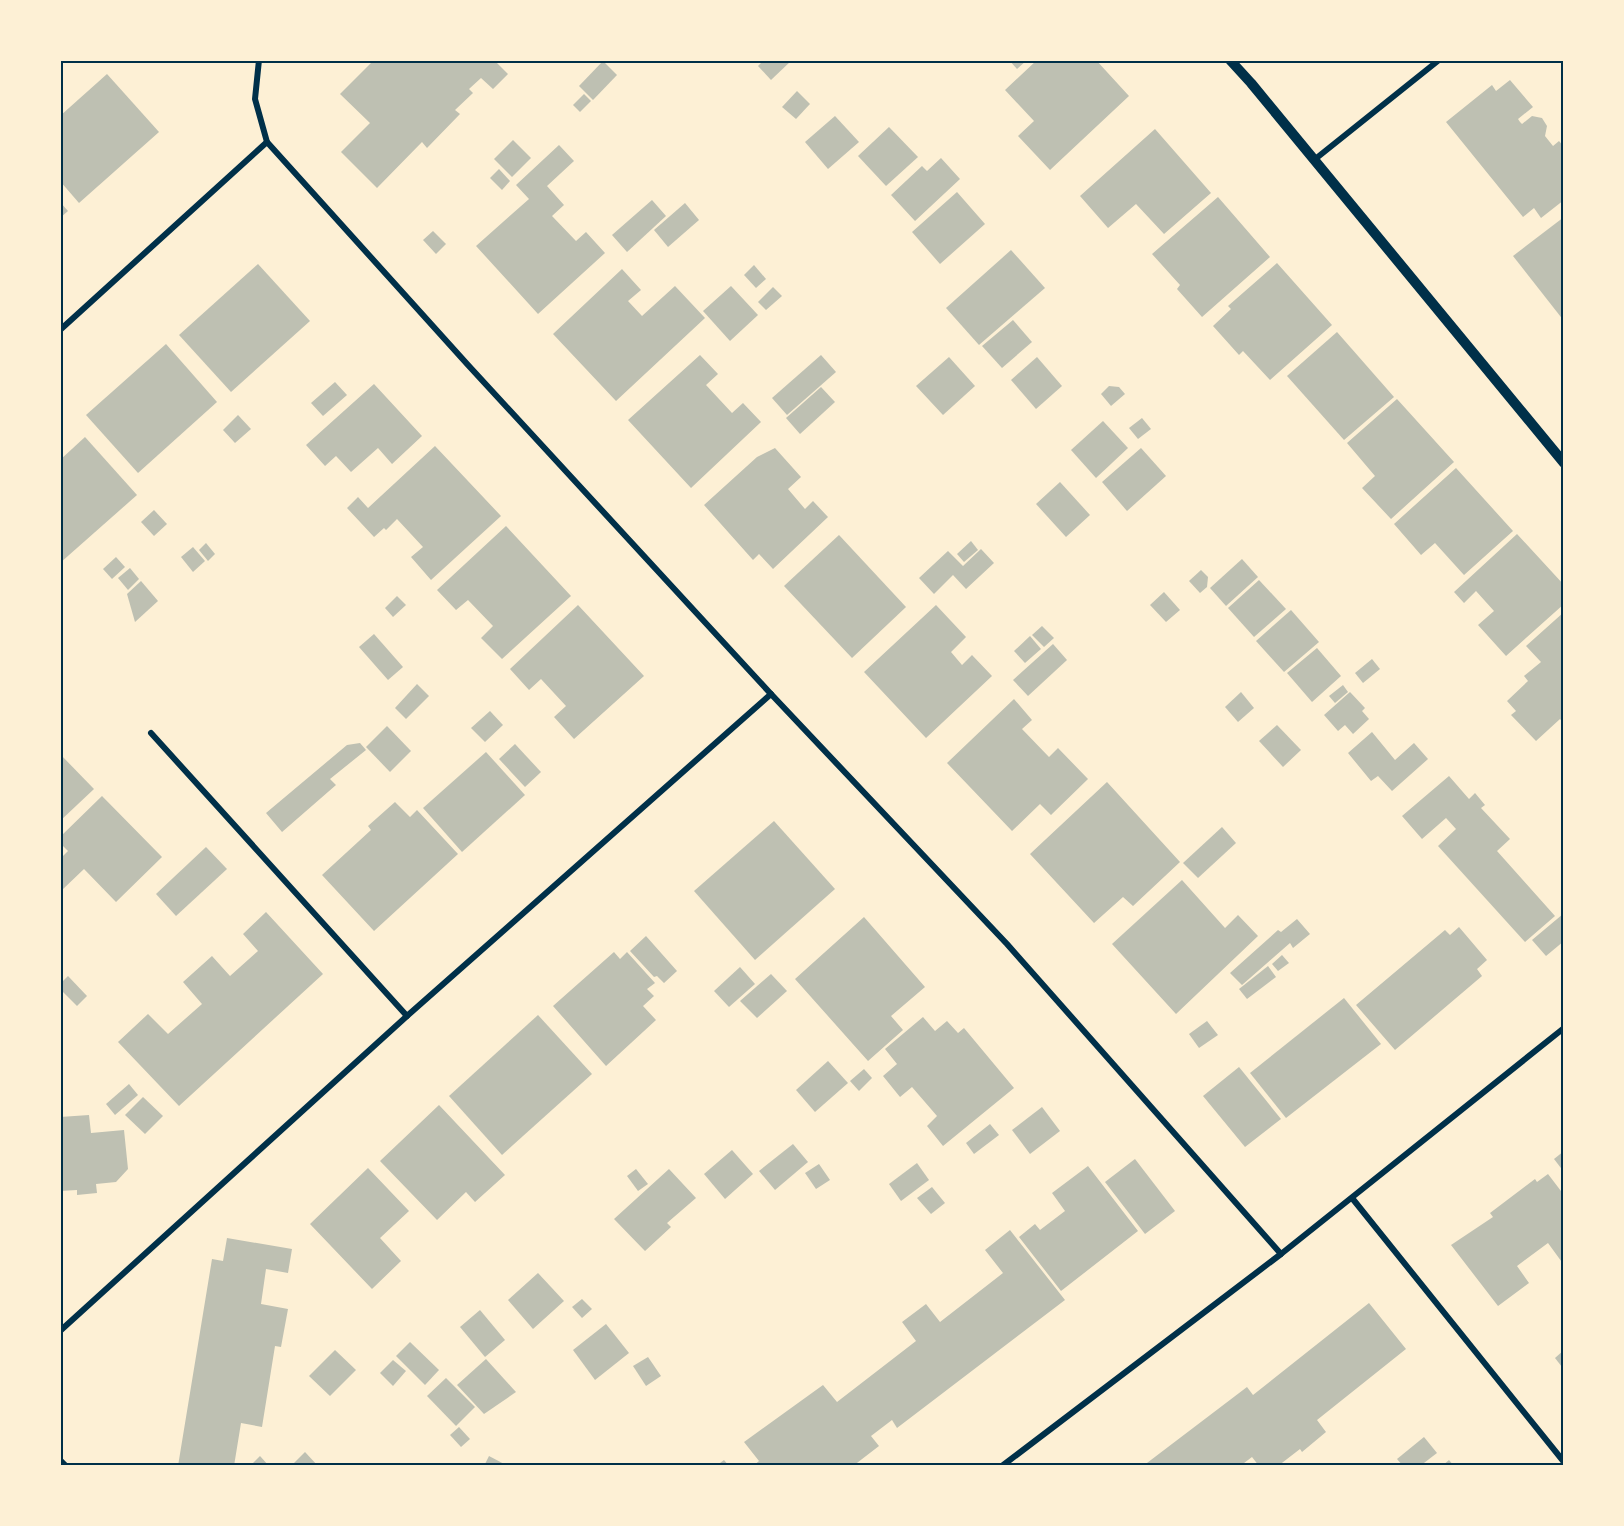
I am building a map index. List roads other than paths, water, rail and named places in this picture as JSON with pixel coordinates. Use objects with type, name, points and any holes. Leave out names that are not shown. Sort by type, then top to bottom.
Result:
[{"type":"street","points":[[259,60],[255,99],[267,142],[468,365],[771,694],[1007,944],[1281,1254]]},
{"type":"street","points":[[1230,60],[1564,463]]},
{"type":"street","points":[[1314,160],[1439,60]]},
{"type":"street","points":[[60,330],[267,142]]},
{"type":"street","points":[[60,1331],[407,1016],[771,694]]},
{"type":"street","points":[[151,734],[407,1016]]},
{"type":"street","points":[[1002,1466],[1281,1254],[1564,1028]]},
{"type":"street","points":[[1352,1198],[1564,1462]]},
{"type":"street","points":[[60,1461],[66,1466]]}]
